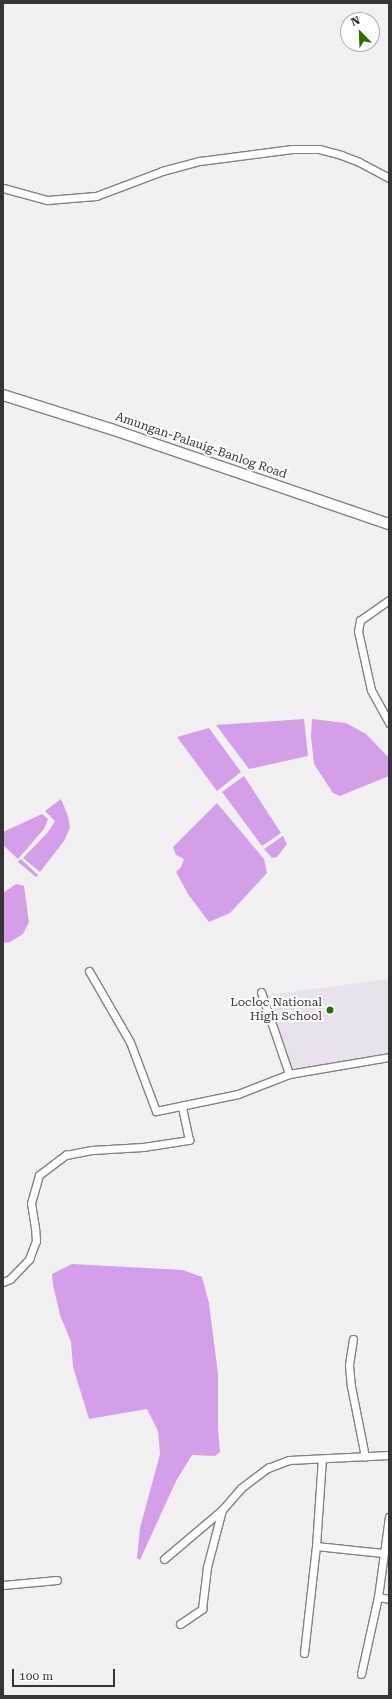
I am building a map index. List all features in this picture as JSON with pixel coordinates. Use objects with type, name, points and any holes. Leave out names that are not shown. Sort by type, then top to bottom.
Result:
[{"type":"main road","name":"Amungan-Palauig-Banlog Road","points":[[3,395],[111,429],[389,524]]},
{"type":"street","points":[[3,188],[47,200],[96,196],[162,171],[200,161],[292,149],[319,149],[340,155],[359,162],[389,178]]},
{"type":"street","points":[[389,600],[360,620],[358,630],[372,690],[389,723]]},
{"type":"street","points":[[89,970],[130,1042],[156,1111],[238,1094],[289,1074],[389,1056]]},
{"type":"street","points":[[261,992],[289,1074]]},
{"type":"street","points":[[3,1282],[10,1279],[29,1259],[36,1241],[31,1203],[39,1174],[66,1155],[92,1150],[143,1147],[189,1140],[182,1106]]},
{"type":"street","points":[[353,1339],[349,1365],[351,1386],[365,1457]]},
{"type":"street","points":[[164,1560],[222,1510],[241,1488],[268,1468],[289,1460],[389,1455]]},
{"type":"street","points":[[304,1653],[316,1546],[322,1459]]},
{"type":"street","points":[[180,1624],[202,1609],[208,1568],[222,1510]]},
{"type":"street","points":[[361,1674],[378,1597],[389,1517]]},
{"type":"street","points":[[316,1546],[383,1553]]},
{"type":"street","points":[[3,1585],[57,1580]]},
{"type":"street","points":[[378,1597],[389,1599]]},
{"type":"shaded area","points":[[304,719],[308,756],[249,769],[216,725]]},
{"type":"shaded area","points":[[312,719],[346,723],[366,734],[389,758],[389,776],[340,796],[333,793],[314,764],[311,736]]},
{"type":"shaded area","points":[[209,728],[241,772],[217,791],[177,737]]},
{"type":"shaded area","points":[[244,776],[281,833],[262,846],[222,792]]},
{"type":"shaded area","points":[[61,799],[68,816],[70,828],[64,841],[40,872],[23,858],[48,832],[55,821],[45,811]]},
{"type":"shaded area","points":[[217,803],[264,859],[267,873],[230,913],[209,922],[188,894],[176,872],[181,867],[184,859],[176,855],[173,847]]},
{"type":"shaded area","points":[[42,814],[48,819],[44,829],[18,859],[3,845],[3,832]]},
{"type":"shaded area","points":[[283,836],[287,844],[277,857],[272,858],[264,849]]},
{"type":"shaded area","points":[[21,859],[38,875],[36,877],[18,862]]},
{"type":"shaded area","points":[[16,884],[24,886],[29,922],[23,934],[10,942],[3,943],[3,893]]},
{"type":"shaded area","name":"Locloc National High School","points":[[389,979],[389,1053],[293,1071],[267,995]]},
{"type":"shaded area","points":[[72,1264],[183,1270],[202,1277],[209,1303],[218,1374],[218,1428],[220,1452],[215,1456],[192,1455],[176,1481],[140,1560],[137,1558],[140,1528],[160,1454],[158,1431],[147,1409],[89,1419],[73,1367],[71,1342],[60,1315],[53,1285],[52,1274]]},
{"type":"place","name":"Locloc National High School","points":[[330,1010]]}]
